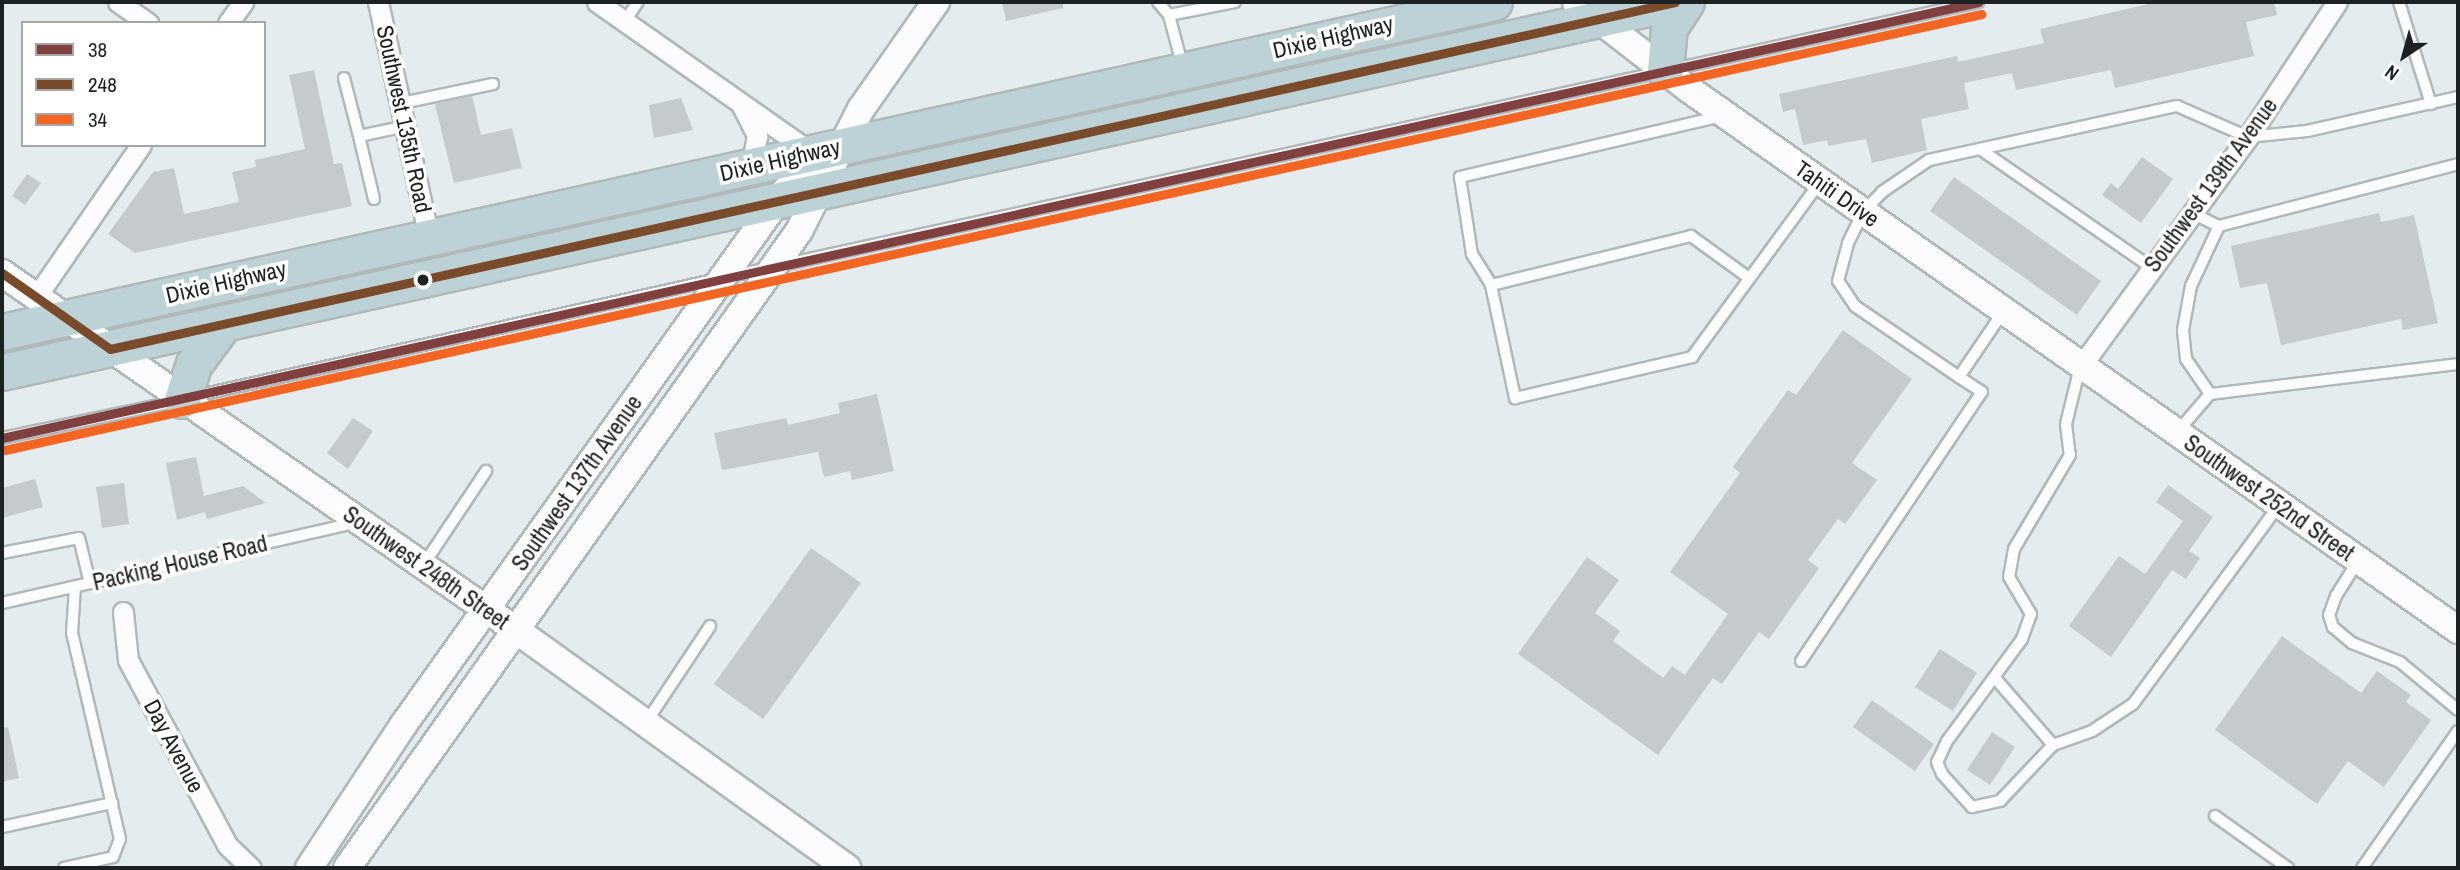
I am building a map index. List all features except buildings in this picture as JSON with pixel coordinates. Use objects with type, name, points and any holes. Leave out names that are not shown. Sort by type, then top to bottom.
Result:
[{"type":"highway","name":"Dixie Highway","points":[[2,332],[1184,71],[1440,8],[1494,2]]},
{"type":"highway","name":"Dixie Highway","points":[[2,372],[957,161],[1586,10],[1675,2]]},
{"type":"highway","points":[[1665,70],[1669,27],[1686,2]]},
{"type":"highway","points":[[957,161],[1012,128],[1154,98],[1169,92],[1184,71]]},
{"type":"highway","points":[[182,400],[194,365],[224,323]]},
{"type":"street","points":[[118,2],[145,21]]},
{"type":"street","points":[[229,21],[243,2]]},
{"type":"street","name":"Southwest 135th Road","points":[[378,2],[429,237]]},
{"type":"street","points":[[597,2],[742,106],[830,149]]},
{"type":"street","name":"Southwest 137th Avenue","points":[[309,868],[319,846],[778,200],[830,149],[936,2]]},
{"type":"street","name":"Southwest 139th Avenue","points":[[2081,366],[2248,137],[2337,2]]},
{"type":"street","name":"Tahiti Drive","points":[[1586,10],[1726,115],[2081,366]]},
{"type":"street","points":[[742,106],[757,136],[751,166]]},
{"type":"street","points":[[36,297],[140,147]]},
{"type":"street","name":"Southwest 137th Avenue","points":[[347,868],[773,268],[823,190],[830,149]]},
{"type":"street","name":"Southwest 248th Street","points":[[2,273],[516,630],[847,868]]},
{"type":"street","name":"Southwest 252nd Street","points":[[2081,366],[2458,630]]},
{"type":"street","name":"Day Avenue","points":[[123,612],[128,660],[227,845],[251,868]]},
{"type":"lane","points":[[625,21],[638,2]]},
{"type":"lane","points":[[1158,2],[1170,15],[1184,71]]},
{"type":"lane","points":[[1170,15],[1235,2]]},
{"type":"lane","points":[[2,438],[1978,2]]},
{"type":"lane","points":[[2399,2],[2431,104]]},
{"type":"lane","points":[[344,78],[374,199]]},
{"type":"lane","points":[[402,103],[493,85]]},
{"type":"lane","points":[[1801,661],[1982,393],[1855,306],[1838,281],[1848,243],[1863,212],[1882,192],[1929,160],[2177,106],[2248,137],[2307,131],[2458,97]]},
{"type":"lane","points":[[1726,115],[1460,177],[1472,254],[1492,286],[1515,398],[1692,357],[1820,182]]},
{"type":"lane","points":[[359,136],[407,126]]},
{"type":"lane","points":[[1980,149],[2152,268]]},
{"type":"lane","points":[[2192,213],[2220,226],[2458,164]]},
{"type":"lane","points":[[2210,394],[2186,359],[2183,330],[2191,286],[2220,226]]},
{"type":"lane","points":[[1492,286],[1691,236],[1749,278]]},
{"type":"lane","points":[[1959,377],[2004,311]]},
{"type":"lane","points":[[2176,433],[2210,394],[2458,364]]},
{"type":"lane","points":[[2081,366],[2066,424],[2070,455],[2014,549],[2009,577],[2031,614],[2022,639],[1947,741],[1937,762],[1955,791],[1972,807],[2000,802],[2053,745],[2092,731],[2133,704],[2279,505]]},
{"type":"lane","points":[[422,566],[486,471]]},
{"type":"lane","name":"Packing House Road","points":[[3,603],[359,522]]},
{"type":"lane","points":[[2,552],[79,538],[90,583]]},
{"type":"lane","points":[[2358,560],[2336,596],[2329,615],[2333,627],[2352,643],[2400,662],[2458,710]]},
{"type":"lane","points":[[64,868],[113,857],[120,839],[72,634],[75,587]]},
{"type":"lane","points":[[2,591],[3,603]]},
{"type":"lane","points":[[645,724],[710,626]]},
{"type":"lane","points":[[1995,678],[2053,745]]},
{"type":"lane","points":[[2362,868],[2458,731]]},
{"type":"lane","points":[[2,827],[112,803]]},
{"type":"lane","points":[[2215,816],[2287,868]]},
{"type":"transit line","name":"248","points":[[2,273],[110,349],[1675,2]]},
{"type":"transit line","name":"38","points":[[2,438],[1978,2]]},
{"type":"transit line","name":"34","points":[[5,450],[1981,14]]}]
